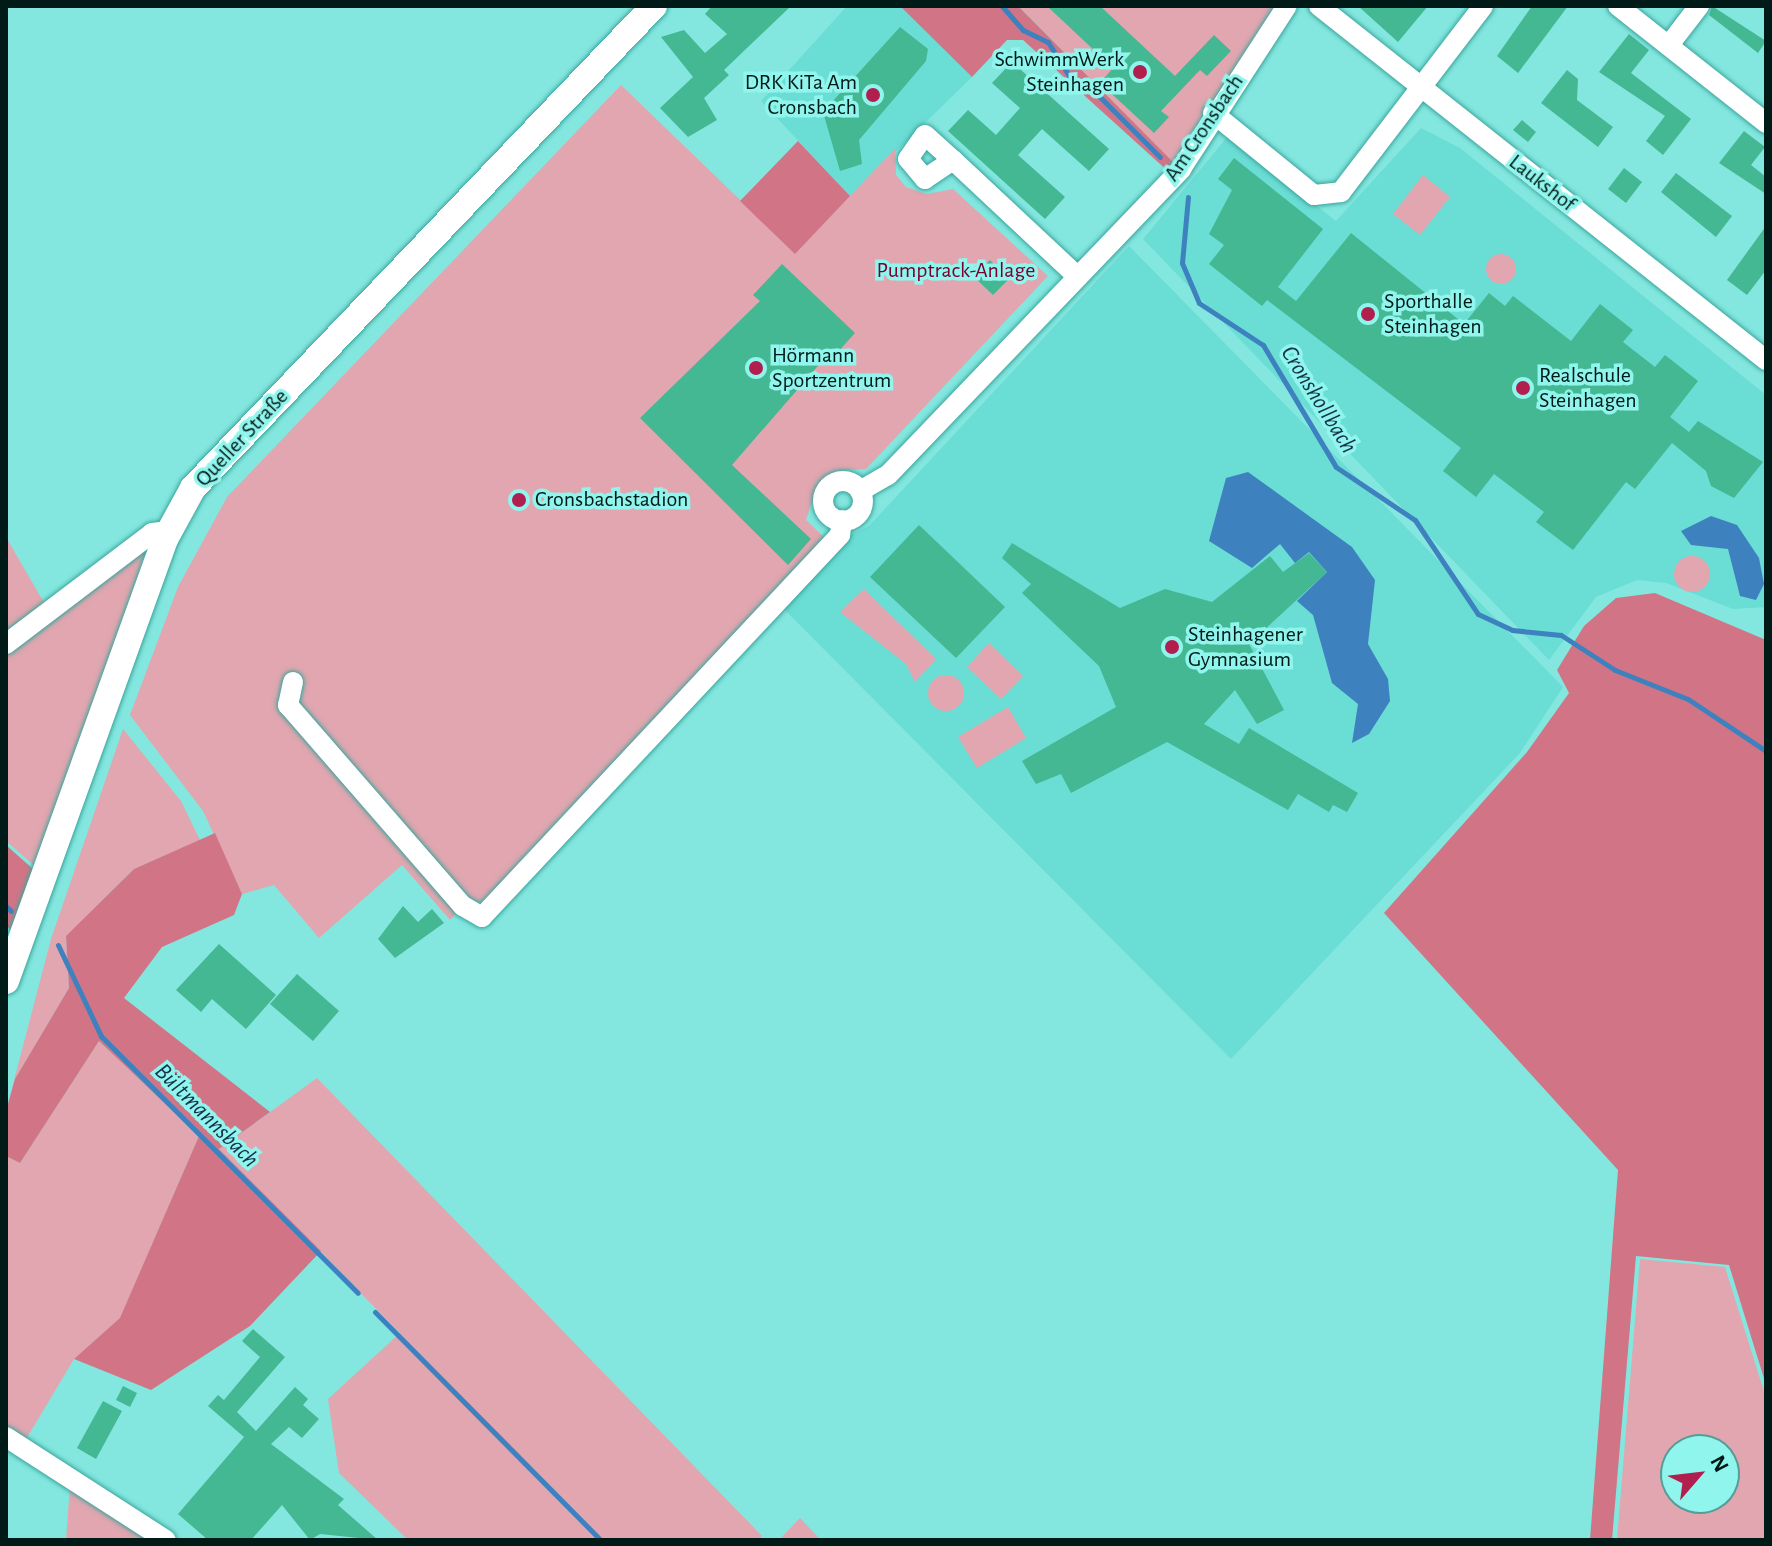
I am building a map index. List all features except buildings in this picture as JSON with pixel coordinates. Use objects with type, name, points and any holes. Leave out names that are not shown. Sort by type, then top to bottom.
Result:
[{"type":"main road","name":"Queller Straße","points":[[6,981],[169,531],[193,488],[654,6]]},
{"type":"street","name":"Am Cronsbach","points":[[860,491],[888,475],[1181,169],[1213,113],[1287,6]]},
{"type":"street","name":"Laukshof","points":[[1319,6],[1766,360]]},
{"type":"street","points":[[1213,113],[1323,198],[1341,192],[1483,6]]},
{"type":"street","points":[[1618,6],[1766,123]]},
{"type":"street","points":[[1669,45],[1699,6]]},
{"type":"street","points":[[953,160],[1078,277]]},
{"type":"street","points":[[844,481],[860,491],[861,508],[842,520],[827,511],[828,489],[844,481]]},
{"type":"street","points":[[293,682],[288,705],[463,906],[482,917],[840,535],[842,520]]},
{"type":"street","points":[[6,644],[152,533],[169,531]]},
{"type":"street","points":[[6,1437],[166,1540]]},
{"type":"shaded area","points":[[847,6],[900,6],[972,77],[850,196],[761,101]]},
{"type":"shaded area","points":[[900,6],[1018,6],[1177,166],[1170,173],[1023,40],[1007,40],[972,77]]},
{"type":"shaded area","name":"Realschule Steinhagen","points":[[1421,128],[1460,148],[1766,395],[1766,607],[1733,609],[1666,583],[1637,580],[1596,597],[1549,660],[1143,239],[1228,136],[1336,221]]},
{"type":"shaded area","points":[[798,141],[850,196],[795,254],[740,201]]},
{"type":"shaded area","name":"Steinhagener Gymnasium","points":[[1129,246],[1563,687],[1520,753],[1231,1059],[781,606],[841,539],[869,526]]},
{"type":"shaded area","points":[[1655,593],[1766,640],[1766,1385],[1729,1265],[1636,1256],[1612,1540],[1590,1540],[1618,1170],[1384,913],[1527,752],[1569,693],[1557,670],[1584,626],[1616,598]]},
{"type":"shaded area","points":[[215,833],[242,894],[234,915],[162,947],[124,998],[270,1112],[219,1149],[321,1251],[250,1326],[151,1390],[74,1359],[120,1318],[199,1136],[99,1041],[20,1163],[6,1156],[6,1111],[15,1079],[69,988],[66,936],[134,869]]},
{"type":"shaded area","points":[[6,845],[33,869],[11,930],[6,926]]},
{"type":"green space","points":[[1018,6],[1274,6],[1177,166]]},
{"type":"green space","name":"Cronsbachstadion","points":[[621,85],[795,253],[895,149],[896,175],[906,187],[927,194],[953,189],[1048,276],[866,469],[835,471],[819,482],[806,520],[828,541],[489,900],[467,903],[450,920],[402,865],[319,938],[274,885],[242,894],[203,811],[130,715],[178,587],[227,497]]},
{"type":"green space","points":[[1423,175],[1450,197],[1420,235],[1393,214]]},
{"type":"green space","points":[[1501,254],[1512,258],[1516,269],[1512,280],[1501,284],[1490,280],[1486,269],[1490,258]]},
{"type":"green space","points":[[6,537],[50,613],[149,543],[36,867],[6,841]]},
{"type":"green space","points":[[1692,556],[1705,561],[1710,574],[1705,587],[1692,592],[1679,587],[1674,574],[1679,561]]},
{"type":"green space","points":[[864,589],[936,659],[915,682],[906,664],[840,612]]},
{"type":"green space","points":[[989,643],[1023,676],[1001,699],[967,667]]},
{"type":"green space","points":[[946,675],[959,680],[964,693],[959,706],[946,711],[933,706],[928,693],[933,680]]},
{"type":"green space","points":[[1008,707],[1026,738],[977,768],[958,737]]},
{"type":"green space","points":[[123,729],[181,801],[200,840],[134,869],[66,936],[69,988],[15,1079],[6,1111],[51,939]]},
{"type":"green space","points":[[99,1041],[199,1136],[120,1319],[74,1359],[25,1441],[6,1430],[6,1156],[20,1163]]},
{"type":"green space","points":[[317,1078],[762,1536],[758,1540],[408,1540],[339,1473],[328,1399],[400,1333],[219,1149]]},
{"type":"green space","points":[[1640,1259],[1725,1267],[1766,1398],[1766,1540],[1617,1540]]},
{"type":"green space","points":[[70,1485],[153,1540],[66,1540]]},
{"type":"green space","points":[[800,1518],[821,1540],[779,1540]]},
{"type":"water","points":[[1248,472],[1352,547],[1375,580],[1368,644],[1388,679],[1390,701],[1369,734],[1352,743],[1358,704],[1332,683],[1313,615],[1297,601],[1327,572],[1309,552],[1295,563],[1280,544],[1252,568],[1209,541],[1226,478]]},
{"type":"water","points":[[1711,516],[1737,525],[1759,558],[1764,584],[1756,600],[1740,596],[1728,549],[1691,545],[1681,531]]},
{"type":"waterway","name":"Cronshollbach","points":[[1002,6],[1023,30],[1048,42],[1071,79],[1085,82],[1160,157]]},
{"type":"waterway","name":"Cronshollbach","points":[[1188,197],[1182,263],[1199,303],[1263,345],[1336,467],[1415,520],[1478,614],[1512,630],[1561,635],[1615,670],[1688,699],[1766,751]]},
{"type":"waterway","name":"Bültmannsbach","points":[[6,906],[11,911]]},
{"type":"waterway","name":"Bültmannsbach","points":[[58,945],[101,1036],[358,1293]]},
{"type":"waterway","name":"Bültmannsbach","points":[[375,1312],[601,1540]]},
{"type":"place","name":"SchwimmWerk Steinhagen","points":[[1140,72]]},
{"type":"place","name":"DRK KiTa Am Cronsbach","points":[[873,95]]},
{"type":"place","name":"Sporthalle Steinhagen","points":[[1368,314]]},
{"type":"place","name":"Hörmann Sportzentrum","points":[[756,368]]},
{"type":"place","name":"Realschule Steinhagen","points":[[1523,388]]},
{"type":"place","name":"Cronsbachstadion","points":[[519,500]]},
{"type":"place","name":"Steinhagener Gymnasium","points":[[1172,647]]},
{"type":"park label","name":"Pumptrack-Anlage","points":[[956,271]]}]
